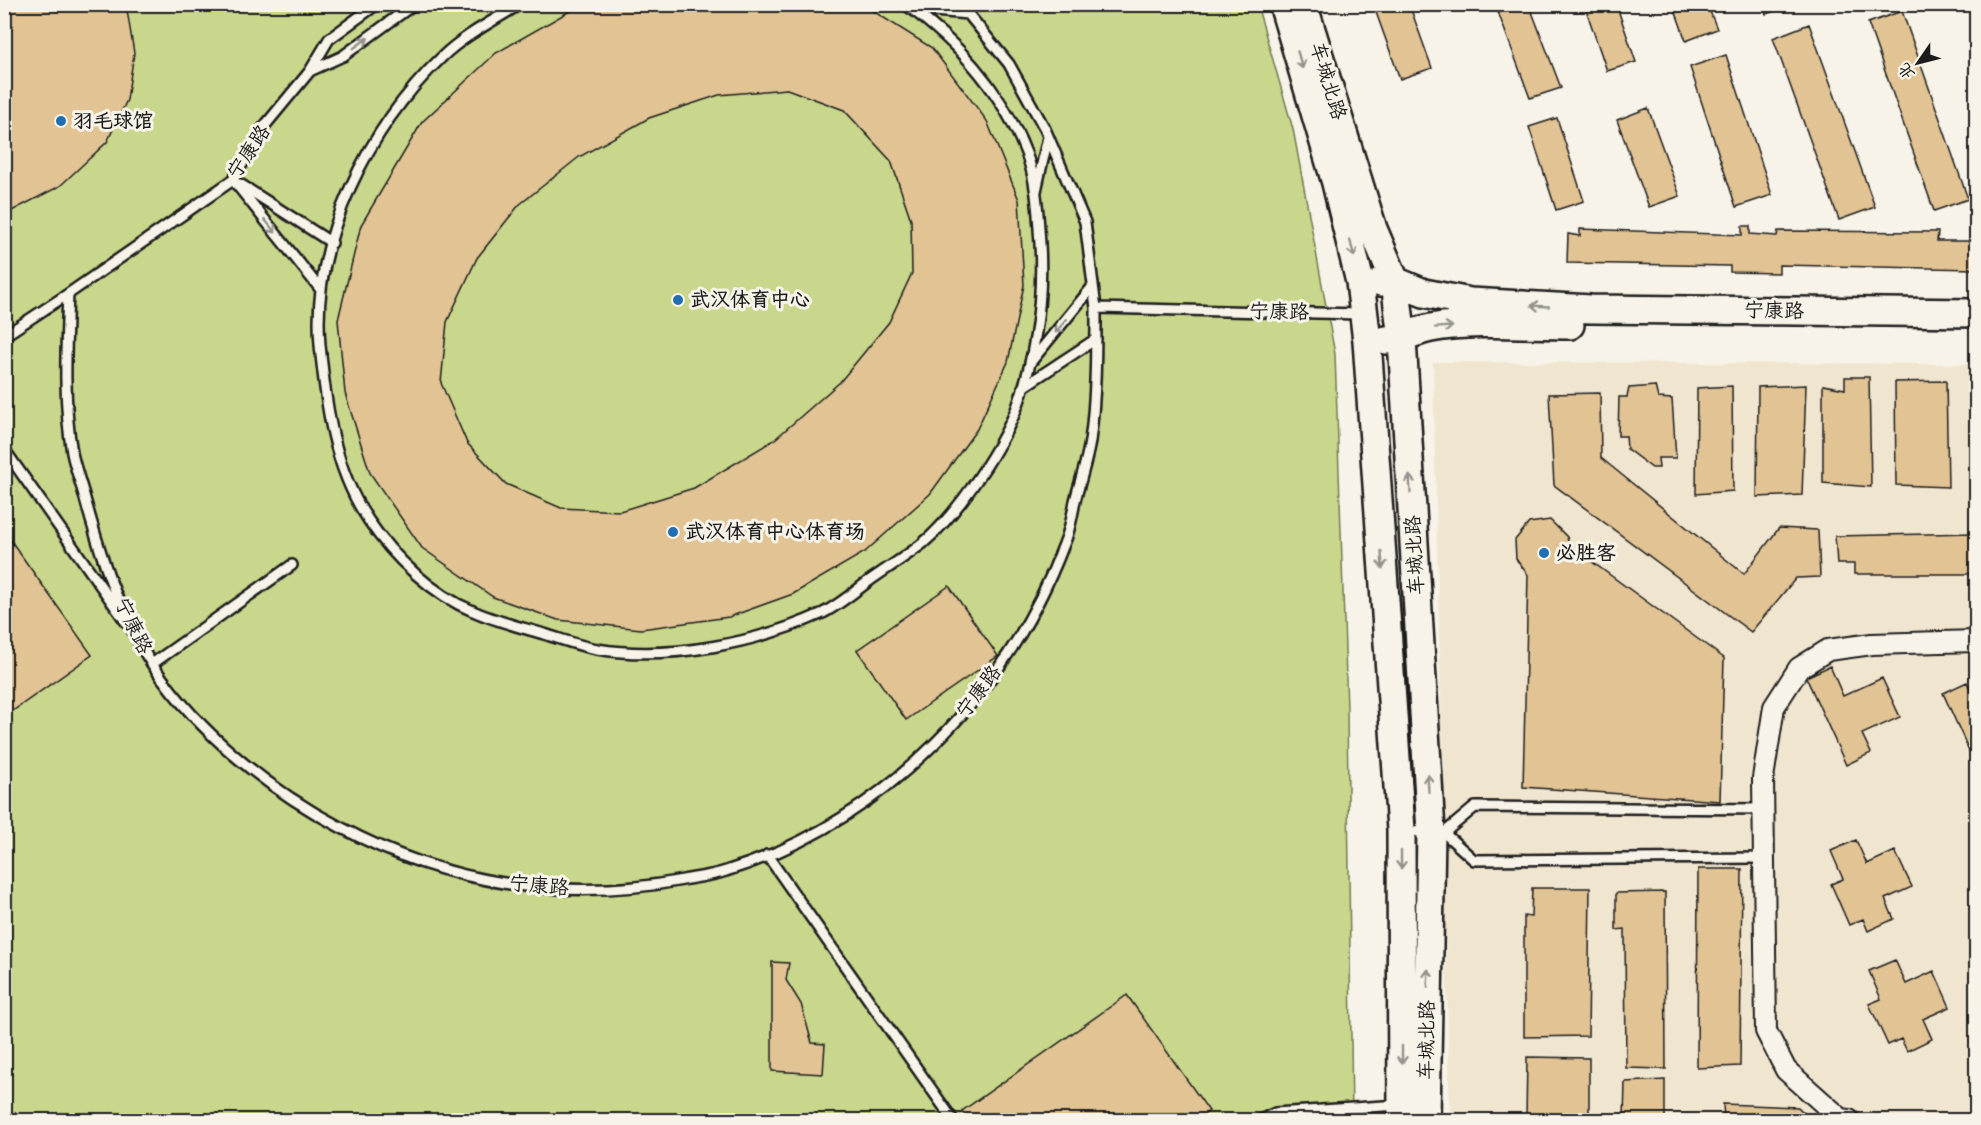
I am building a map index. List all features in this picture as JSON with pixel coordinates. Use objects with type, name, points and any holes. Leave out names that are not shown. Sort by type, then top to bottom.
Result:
[{"type":"main road","name":"车城北路","points":[[1283,4],[1336,183],[1360,282],[1367,341],[1401,830],[1402,1113]]},
{"type":"main road","name":"车城北路","points":[[1303,4],[1372,229],[1395,281],[1402,339],[1437,832],[1426,1120]]},
{"type":"main road","name":"宁康路","points":[[1360,282],[1395,281],[1445,298],[1580,308],[1977,313]]},
{"type":"main road","points":[[1367,341],[1402,339],[1429,328],[1473,325],[1977,331]]},
{"type":"street","points":[[1849,1120],[1841,1119],[1786,1070],[1766,1031],[1763,778],[1774,707],[1799,668],[1828,650],[1872,644],[1977,641]]},
{"type":"lane","points":[[310,72],[329,39],[377,4]]},
{"type":"lane","points":[[310,72],[343,56],[414,4]]},
{"type":"lane","points":[[520,4],[447,52],[402,99],[374,143],[343,208],[321,290],[319,327],[329,419],[345,476],[368,521],[398,557],[446,597],[472,611],[598,649],[658,652],[711,646],[769,632],[826,612],[923,542],[948,517],[989,462],[1019,402],[1037,324],[1041,268],[1035,196],[1028,156],[1008,114],[979,72],[957,47],[908,7]]},
{"type":"lane","points":[[960,4],[1009,64],[1026,89],[1048,136],[1085,222],[1096,308]]},
{"type":"lane","points":[[908,7],[968,14]]},
{"type":"lane","name":"宁康路","points":[[310,72],[262,128],[233,180],[68,294],[65,352],[72,452],[102,560],[139,641],[170,689],[235,757],[305,809],[378,848],[439,868],[514,887],[582,890],[657,885],[725,872],[804,839],[867,801],[925,755],[971,706],[1031,619],[1066,540],[1089,442],[1096,308],[1363,314]]},
{"type":"lane","points":[[1035,196],[1048,136]]},
{"type":"lane","points":[[233,180],[332,243]]},
{"type":"lane","points":[[233,180],[321,290]]},
{"type":"lane","points":[[1028,365],[1093,286]]},
{"type":"lane","points":[[4,336],[68,294]]},
{"type":"lane","points":[[1023,387],[1096,339]]},
{"type":"lane","points":[[4,449],[139,641]]},
{"type":"lane","points":[[152,664],[292,565]]},
{"type":"lane","points":[[1437,832],[1474,807],[1765,809]]},
{"type":"lane","points":[[1401,830],[1437,832],[1474,860],[1764,858]]},
{"type":"lane","points":[[767,855],[953,1120]]},
{"type":"lane","points":[[1260,1120],[1275,1113],[1402,1113]]},
{"type":"shaded area","points":[[1433,362],[1976,364],[1976,1120],[1450,1120]]},
{"type":"green space","name":"武汉体育中心体育场","points":[[5,5],[1257,5],[1293,129],[1335,354],[1347,709],[1352,1120],[5,1120]]},
{"type":"building","name":"羽毛球馆","points":[[4,4],[126,4],[134,53],[127,100],[107,142],[60,186],[4,215]]},
{"type":"building","points":[[582,4],[862,4],[932,48],[987,121],[1019,200],[1024,285],[1008,362],[977,429],[930,494],[865,552],[793,594],[729,617],[641,629],[558,620],[493,597],[422,548],[370,473],[345,393],[338,320],[361,225],[422,122],[496,53]],"holes":[[[787,89],[844,110],[891,161],[911,220],[912,273],[889,322],[840,382],[774,440],[694,488],[620,511],[561,508],[506,484],[467,443],[441,383],[447,322],[477,258],[519,205],[579,157],[649,118],[719,95]]]},
{"type":"building","points":[[1373,4],[1409,4],[1432,68],[1400,79]]},
{"type":"building","points":[[1495,4],[1529,4],[1561,88],[1530,98]]},
{"type":"building","points":[[1584,4],[1616,4],[1636,62],[1607,71]]},
{"type":"building","points":[[1673,4],[1707,4],[1717,29],[1686,41]]},
{"type":"building","points":[[1762,4],[1790,4],[1790,6],[1766,14]]},
{"type":"building","points":[[1902,11],[1968,199],[1934,211],[1868,23]]},
{"type":"building","points":[[1809,24],[1875,207],[1839,220],[1773,38]]},
{"type":"building","points":[[1726,55],[1772,195],[1736,207],[1690,67]]},
{"type":"building","points":[[1648,108],[1680,196],[1649,207],[1617,120]]},
{"type":"building","points":[[1557,118],[1584,201],[1556,210],[1529,127]]},
{"type":"building","points":[[1742,226],[1750,226],[1750,234],[1777,236],[1778,231],[1938,232],[1937,241],[1976,241],[1976,269],[1779,265],[1779,273],[1730,272],[1730,266],[1567,263],[1568,234],[1580,236],[1580,229],[1742,235]]},
{"type":"building","points":[[1971,373],[1976,373],[1976,485],[1973,485]]},
{"type":"building","points":[[1845,377],[1869,377],[1871,487],[1823,483],[1823,385],[1845,389]]},
{"type":"building","points":[[1946,381],[1948,487],[1896,485],[1895,382]]},
{"type":"building","points":[[1806,385],[1802,495],[1757,497],[1758,387]]},
{"type":"building","points":[[1655,386],[1658,398],[1672,399],[1676,458],[1658,458],[1659,468],[1652,468],[1627,449],[1626,436],[1618,436],[1619,397],[1627,397],[1629,388]]},
{"type":"building","points":[[1732,386],[1733,491],[1696,494],[1697,388]]},
{"type":"building","points":[[1600,393],[1601,458],[1744,574],[1779,528],[1818,530],[1820,577],[1796,578],[1751,632],[1554,485],[1549,394]]},
{"type":"building","points":[[1550,520],[1567,537],[1569,545],[1724,658],[1720,801],[1523,787],[1528,575],[1516,559],[1515,540],[1529,523]]},
{"type":"building","points":[[4,531],[92,655],[4,717]]},
{"type":"building","points":[[1975,533],[1974,574],[1854,574],[1854,564],[1837,564],[1835,536]]},
{"type":"building","points":[[949,586],[998,656],[906,720],[857,650]]},
{"type":"building","points":[[1830,666],[1843,696],[1882,678],[1900,717],[1862,734],[1871,753],[1846,765],[1806,677]]},
{"type":"building","points":[[1967,682],[1976,703],[1976,766],[1943,693]]},
{"type":"building","points":[[1856,840],[1867,864],[1895,851],[1912,887],[1885,899],[1894,919],[1868,931],[1863,919],[1849,925],[1831,884],[1843,879],[1831,851]]},
{"type":"building","points":[[1698,869],[1742,869],[1740,1066],[1697,1068]]},
{"type":"building","points":[[1532,888],[1590,888],[1588,1036],[1524,1037],[1524,916],[1531,917]]},
{"type":"building","points":[[1665,892],[1666,1069],[1626,1068],[1625,929],[1616,930],[1616,893]]},
{"type":"building","points":[[1895,960],[1906,984],[1934,971],[1950,1007],[1923,1019],[1932,1039],[1907,1051],[1901,1039],[1888,1045],[1869,1004],[1881,999],[1869,971]]},
{"type":"building","points":[[772,962],[789,963],[786,980],[801,1004],[812,1043],[825,1044],[823,1074],[772,1071]]},
{"type":"building","points":[[1127,995],[1209,1111],[1196,1120],[968,1120],[962,1111]]},
{"type":"building","points":[[1527,1057],[1589,1058],[1589,1120],[1526,1120]]},
{"type":"building","points":[[1665,1080],[1665,1120],[1624,1120],[1625,1082]]},
{"type":"building","points":[[1723,1104],[1798,1107],[1811,1120],[1724,1120]]},
{"type":"place","name":"羽毛球馆","points":[[61,121]]},
{"type":"place","name":"武汉体育中心","points":[[678,300]]},
{"type":"place","name":"武汉体育中心体育场","points":[[673,532]]},
{"type":"place","name":"必胜客","points":[[1544,553]]}]
